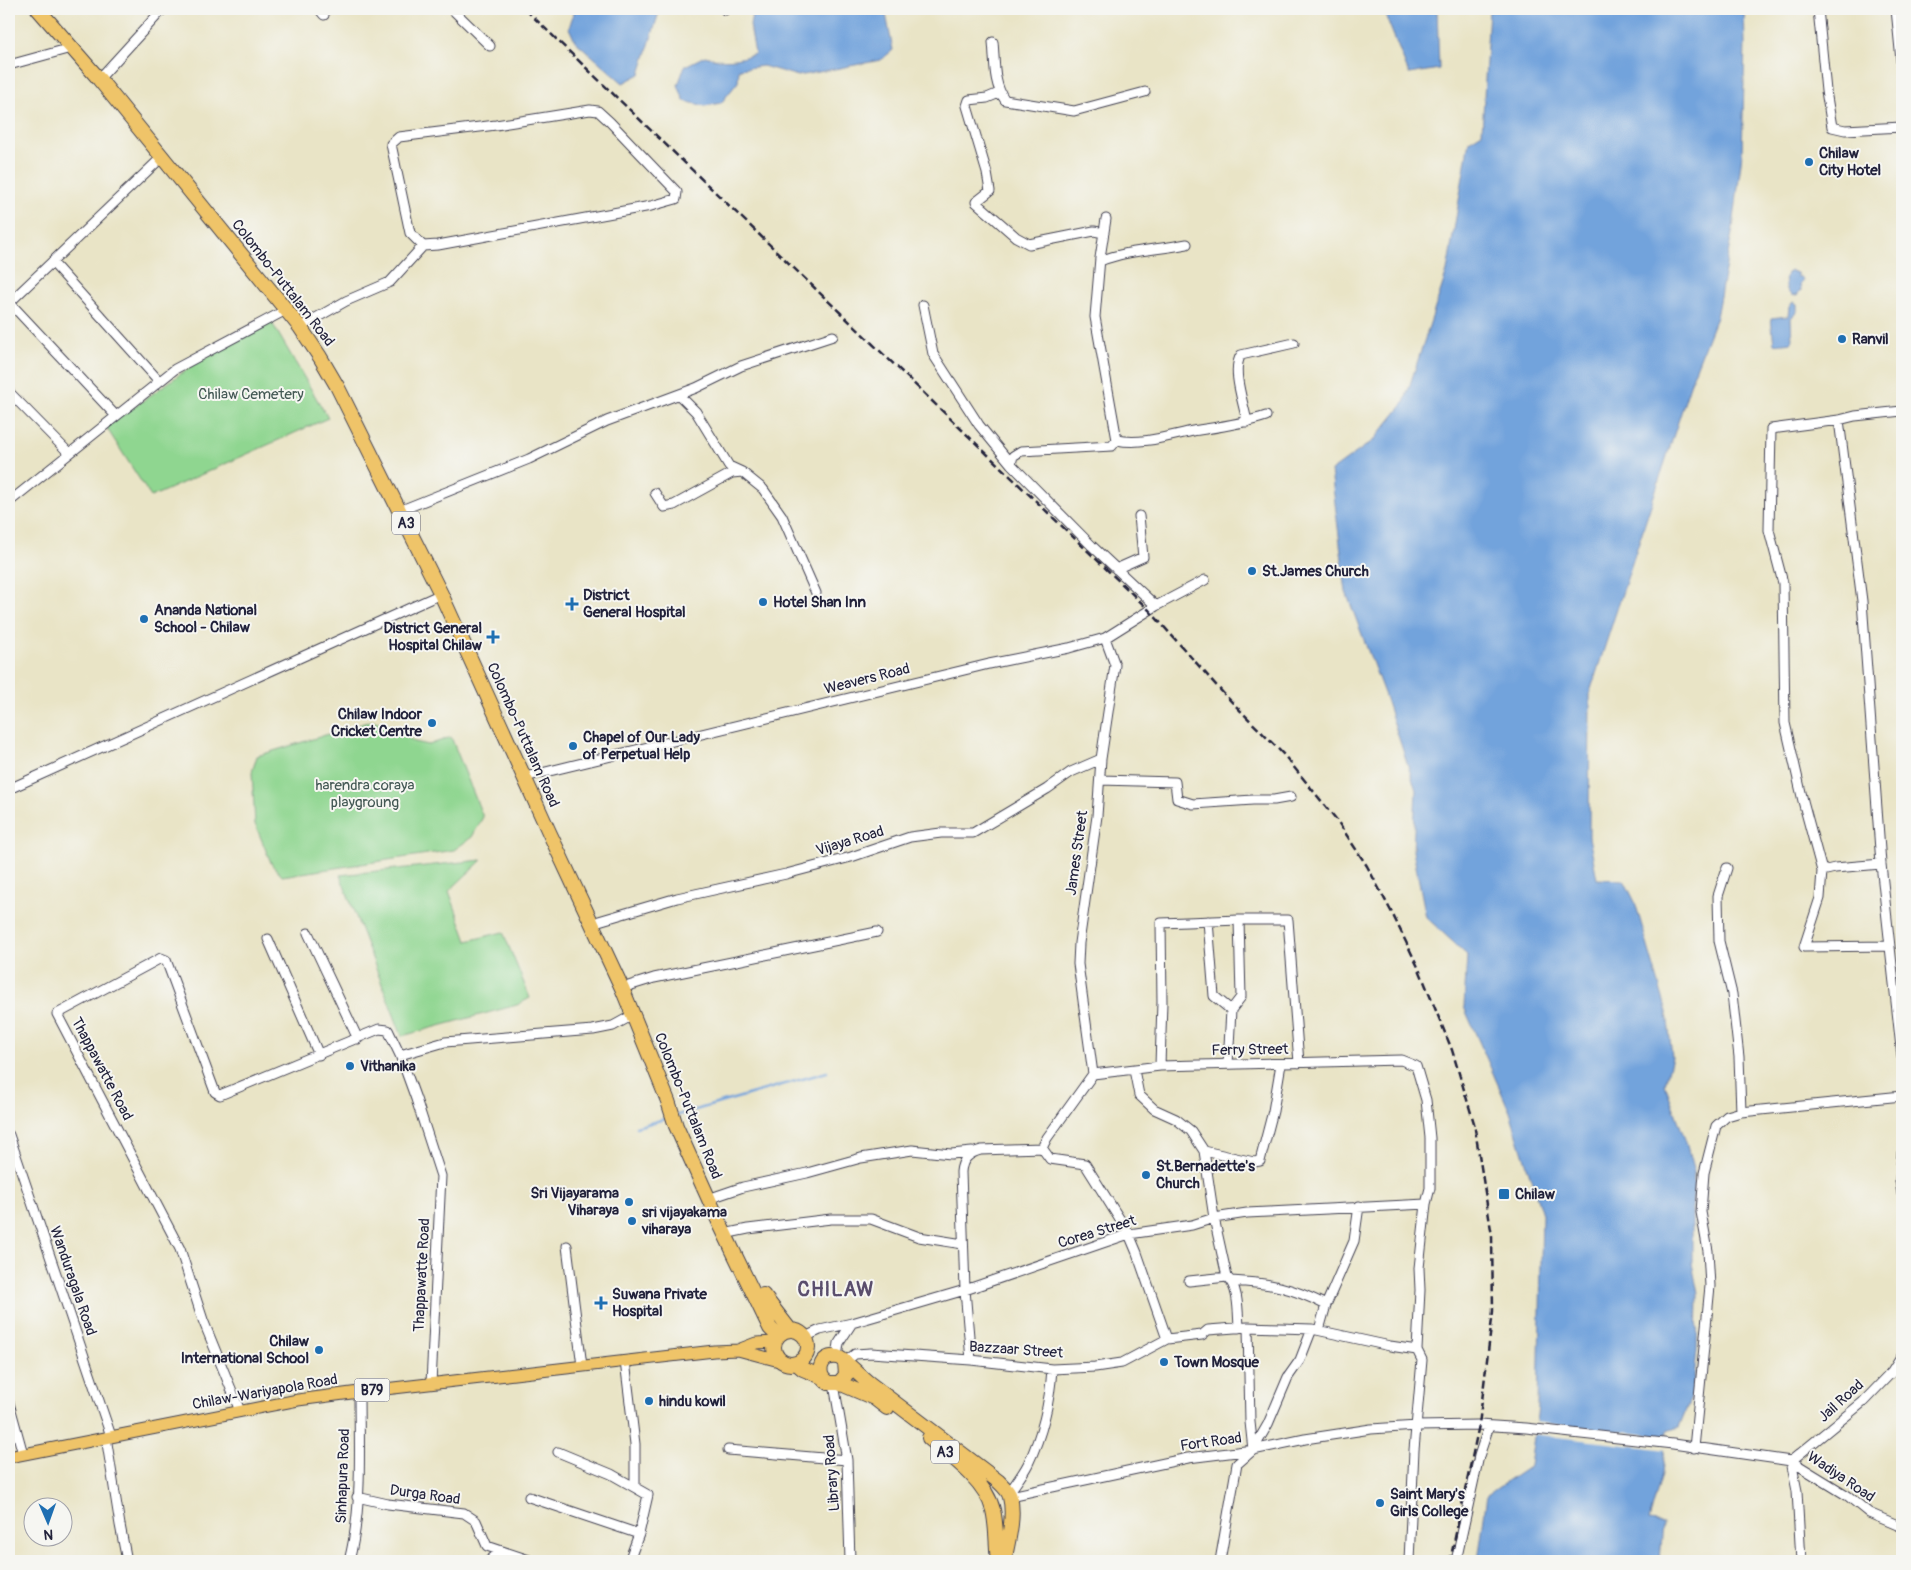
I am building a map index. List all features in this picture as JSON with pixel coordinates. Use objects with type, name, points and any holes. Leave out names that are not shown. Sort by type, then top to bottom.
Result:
[{"type":"highway","name":"Colombo-Puttalam Road","points":[[38,9],[99,79],[300,327],[337,386],[441,594],[622,988],[668,1101],[676,1126],[708,1199],[776,1339]]},
{"type":"highway","name":"Colombo-Puttalam Road","points":[[743,1269],[755,1282],[790,1330]]},
{"type":"highway","points":[[790,1330],[799,1332],[808,1342],[808,1352],[801,1361],[790,1362],[774,1351],[776,1339],[781,1333],[790,1330]]},
{"type":"highway","points":[[828,1358],[841,1359],[846,1374],[832,1381],[820,1368],[828,1358]]},
{"type":"highway","name":"A3","points":[[841,1359],[853,1371],[998,1481],[1010,1497]]},
{"type":"highway","name":"A3","points":[[790,1362],[874,1398],[912,1424],[969,1473],[991,1504],[998,1561]]},
{"type":"highway","points":[[991,1504],[990,1496],[995,1490],[1003,1489],[1010,1497],[1010,1534],[1004,1561]]},
{"type":"main road","name":"B79","points":[[738,1350],[756,1343],[776,1339]]},
{"type":"main road","name":"Chilaw-Wariyapola Road","points":[[9,1457],[240,1411],[359,1392],[695,1353],[738,1350]]},
{"type":"main road","name":"B79","points":[[738,1350],[790,1362]]},
{"type":"street","points":[[99,79],[163,9]]},
{"type":"street","points":[[452,9],[490,46]]},
{"type":"street","points":[[1818,9],[1826,91],[1832,127],[1845,130],[1902,127]]},
{"type":"street","points":[[1896,9],[1902,71]]},
{"type":"street","points":[[993,42],[996,78],[1000,93],[1005,100],[1074,111],[1145,92]]},
{"type":"street","points":[[9,65],[71,48]]},
{"type":"street","points":[[1000,93],[987,98],[969,100],[966,106],[987,172],[990,191],[976,202],[1016,237],[1029,244],[1094,231],[1104,233]]},
{"type":"street","points":[[300,327],[346,301],[390,282],[423,246],[447,244],[651,206],[674,200],[677,192],[598,111],[590,110],[496,125],[399,137],[391,144],[408,224],[410,233],[423,246]]},
{"type":"street","points":[[116,416],[9,303],[162,157]]},
{"type":"street","points":[[1011,464],[1013,456],[1021,451],[1112,446],[1117,440],[1095,317],[1106,219]]},
{"type":"street","points":[[1100,261],[1128,252],[1164,249],[1187,244]]},
{"type":"street","points":[[52,262],[159,381]]},
{"type":"street","points":[[924,305],[933,354],[979,425],[1011,464],[1116,569],[1156,606]]},
{"type":"street","points":[[9,502],[175,369],[286,310]]},
{"type":"street","points":[[399,511],[529,459],[607,421],[696,388],[741,366],[832,336]]},
{"type":"street","points":[[1247,422],[1244,401],[1237,376],[1237,362],[1241,355],[1294,343]]},
{"type":"street","points":[[9,392],[69,454]]},
{"type":"street","points":[[678,394],[696,412],[729,466],[742,472],[763,488],[782,516],[816,593]]},
{"type":"street","points":[[1890,946],[1804,947],[1820,898],[1822,871],[1785,723],[1783,583],[1769,530],[1771,429],[1902,411]]},
{"type":"street","points":[[1117,440],[1128,443],[1247,422],[1266,416]]},
{"type":"street","points":[[1839,420],[1862,601],[1881,864],[1902,1057]]},
{"type":"street","points":[[655,493],[664,507],[674,504],[732,473],[742,472]]},
{"type":"street","points":[[1116,569],[1143,557],[1140,516]]},
{"type":"street","name":"Weavers Road","points":[[525,777],[941,675],[1070,648],[1105,638],[1156,606],[1205,580]]},
{"type":"street","points":[[9,789],[441,594]]},
{"type":"street","name":"James Street","points":[[1093,1074],[1078,957],[1080,923],[1097,816],[1101,759],[1115,665],[1105,638]]},
{"type":"street","name":"Vijaya Road","points":[[592,923],[676,898],[786,874],[851,857],[910,837],[941,833],[973,833],[1047,789],[1071,772],[1101,759]]},
{"type":"street","points":[[1100,780],[1175,782],[1177,799],[1193,804],[1291,798]]},
{"type":"street","points":[[1822,871],[1881,864]]},
{"type":"street","points":[[1727,868],[1718,896],[1719,941],[1732,994],[1739,1058],[1741,1112]]},
{"type":"street","points":[[1228,1064],[1232,1010],[1241,997],[1239,920]]},
{"type":"street","points":[[1160,1066],[1162,1002],[1161,923],[1239,920],[1288,920],[1299,1063]]},
{"type":"street","points":[[1208,921],[1214,996],[1232,1010]]},
{"type":"street","points":[[308,932],[358,1039]]},
{"type":"street","points":[[622,988],[654,978],[877,932]]},
{"type":"street","points":[[268,939],[319,1055]]},
{"type":"street","name":"Thappawatte Road","points":[[240,1411],[203,1320],[180,1250],[57,1014],[161,958],[166,960],[216,1092],[220,1096],[379,1030],[388,1030],[400,1055],[441,1176],[431,1384]]},
{"type":"street","points":[[400,1055],[445,1042],[613,1026],[633,1015]]},
{"type":"street","name":"Ferry Street","points":[[1093,1074],[1160,1066],[1228,1064],[1401,1060],[1416,1066],[1429,1114],[1430,1188],[1426,1204],[1419,1268],[1420,1290],[1417,1350],[1422,1360],[1414,1450],[1409,1561]]},
{"type":"street","points":[[1204,1151],[1260,1162],[1273,1110],[1281,1064]]},
{"type":"street","points":[[1134,1070],[1139,1095],[1154,1109],[1176,1119],[1191,1132],[1204,1151],[1214,1218],[1229,1279],[1244,1328],[1253,1450]]},
{"type":"street","points":[[1042,1148],[1047,1138],[1093,1074]]},
{"type":"street","points":[[1694,1448],[1710,1286],[1708,1251],[1701,1212],[1704,1173],[1716,1126],[1726,1116],[1741,1112],[1902,1096]]},
{"type":"street","name":"Wanduragala Road","points":[[9,1135],[108,1436],[120,1525],[127,1561]]},
{"type":"street","points":[[708,1199],[743,1187],[807,1173],[861,1158],[912,1150],[951,1154],[981,1150],[1042,1148]]},
{"type":"street","points":[[1042,1148],[1050,1159],[1085,1164],[1129,1234],[1167,1339]]},
{"type":"street","points":[[971,1360],[965,1290],[961,1172],[962,1164],[972,1152]]},
{"type":"street","points":[[1902,1153],[1900,1181],[1902,1194]]},
{"type":"street","name":"Corea Street","points":[[805,1337],[820,1330],[852,1323],[965,1290],[1129,1234],[1192,1225],[1214,1218],[1247,1213],[1426,1204]]},
{"type":"street","points":[[1220,1561],[1237,1464],[1253,1450],[1268,1424],[1288,1377],[1300,1360],[1316,1329],[1354,1241],[1359,1206]]},
{"type":"street","points":[[724,1234],[813,1221],[871,1219],[919,1237],[963,1244]]},
{"type":"street","points":[[567,1246],[582,1366]]},
{"type":"street","points":[[1188,1281],[1229,1279],[1265,1283],[1299,1292],[1326,1305]]},
{"type":"street","points":[[841,1359],[838,1343],[852,1323]]},
{"type":"street","name":"Bazzaar Street","points":[[841,1359],[863,1353],[971,1360],[1052,1369],[1095,1367],[1122,1363],[1167,1339],[1202,1335],[1208,1330],[1244,1328],[1316,1329],[1390,1346],[1417,1350]]},
{"type":"street","name":"Jail Road","points":[[1791,1461],[1863,1402],[1892,1372],[1902,1356]]},
{"type":"street","points":[[625,1361],[635,1444],[635,1488]]},
{"type":"street","points":[[1010,1497],[1035,1448],[1047,1406],[1052,1369]]},
{"type":"street","name":"Library Road","points":[[832,1381],[847,1460],[850,1561]]},
{"type":"street","name":"Sinhapura Road","points":[[349,1561],[354,1541],[357,1497],[359,1392]]},
{"type":"street","points":[[9,1403],[23,1454]]},
{"type":"street","name":"Fort Road","points":[[1010,1497],[1188,1458],[1253,1450],[1362,1430],[1417,1426],[1526,1428],[1673,1444],[1791,1461]]},
{"type":"street","points":[[1456,1561],[1479,1456],[1489,1426]]},
{"type":"street","points":[[728,1450],[847,1460]]},
{"type":"street","points":[[558,1452],[611,1474],[648,1495],[629,1561]]},
{"type":"street","points":[[1791,1461],[1797,1491],[1802,1561]]},
{"type":"street","name":"Wadiya Road","points":[[1791,1461],[1848,1496],[1868,1513],[1902,1527]]},
{"type":"street","name":"Durga Road","points":[[357,1497],[388,1504],[464,1513],[476,1521],[487,1546],[500,1551]]},
{"type":"street","points":[[529,1497],[638,1534]]},
{"type":"street","points":[[489,1561],[500,1551],[532,1561]]},
{"type":"green space","name":"Chilaw Cemetery","points":[[271,321],[328,418],[151,497],[106,427],[193,365]]},
{"type":"green space","name":"harendra coraya playgroung","points":[[371,721],[389,725],[415,742],[429,745],[451,737],[483,817],[472,837],[454,850],[282,876],[272,865],[255,824],[252,772],[257,756]]},
{"type":"green space","points":[[482,860],[449,891],[467,941],[503,932],[530,998],[517,1005],[402,1036],[340,875]]},
{"type":"water","points":[[575,9],[660,9],[640,74],[623,83],[575,41],[569,28]]},
{"type":"water","points":[[753,9],[885,9],[893,50],[881,60],[798,76],[763,66],[739,69],[738,82],[721,103],[705,106],[684,101],[678,85],[685,66],[705,56],[730,60],[755,54],[750,25]]},
{"type":"water","points":[[1383,9],[1437,9],[1439,69],[1409,74]]},
{"type":"water","points":[[1489,9],[1744,9],[1742,154],[1733,228],[1716,317],[1693,376],[1590,692],[1589,837],[1597,879],[1624,880],[1635,902],[1667,1012],[1672,1057],[1665,1084],[1686,1142],[1694,1172],[1692,1263],[1698,1294],[1697,1351],[1692,1395],[1679,1427],[1667,1431],[1662,1473],[1649,1521],[1663,1523],[1660,1561],[1478,1561],[1487,1495],[1530,1466],[1538,1407],[1542,1214],[1510,1112],[1464,1007],[1467,955],[1426,917],[1413,851],[1416,790],[1385,696],[1346,592],[1331,471],[1374,440],[1404,403],[1447,271],[1469,141],[1482,133]]},
{"type":"water","points":[[1791,271],[1797,273],[1798,277],[1803,279],[1800,284],[1801,290],[1797,296],[1791,295],[1786,288],[1786,276]]},
{"type":"water","points":[[1793,302],[1797,304],[1797,312],[1791,318],[1792,342],[1774,344],[1771,318],[1788,316],[1789,307]]},
{"type":"pier","points":[[1534,1422],[1669,1437],[1667,1450],[1532,1434]]},
{"type":"waterway","points":[[678,1115],[827,1072]]},
{"type":"waterway","points":[[636,1127],[668,1118]]},
{"type":"railway","points":[[525,9],[1149,610],[1224,694],[1284,755],[1336,819],[1367,866],[1419,969],[1452,1050],[1474,1123],[1492,1236],[1493,1311],[1479,1425],[1450,1561]]},
{"type":"place","name":"Chilaw City Hotel","points":[[1809,162]]},
{"type":"place","name":"Ranvil","points":[[1842,339]]},
{"type":"place","name":"St.James Church","points":[[1252,571]]},
{"type":"place","name":"Hotel Shan Inn","points":[[763,602]]},
{"type":"place","name":"District General Hospital","points":[[572,604]]},
{"type":"place","name":"Ananda National School - Chilaw","points":[[144,619]]},
{"type":"place","name":"District General Hospital Chilaw","points":[[493,637]]},
{"type":"place","name":"Chilaw Indoor Cricket Centre","points":[[432,723]]},
{"type":"place","name":"Chapel of Our Lady of Perpetual Help","points":[[573,746]]},
{"type":"place","name":"Vithanika","points":[[350,1066]]},
{"type":"place","name":"St.Bernadette's Church","points":[[1146,1175]]},
{"type":"place","name":"Chilaw","points":[[1504,1194]]},
{"type":"place","name":"Sri Vijayarama Viharaya","points":[[629,1202]]},
{"type":"place","name":"sri vijayakama viharaya","points":[[632,1221]]},
{"type":"place","name":"Suwana Private Hospital","points":[[601,1303]]},
{"type":"place","name":"Chilaw International School","points":[[319,1350]]},
{"type":"place","name":"Town Mosque","points":[[1164,1362]]},
{"type":"place","name":"hindu kowil","points":[[649,1401]]},
{"type":"place","name":"Saint Mary's Girls College","points":[[1380,1503]]},
{"type":"district","name":"CHILAW","points":[[836,1289]]}]
